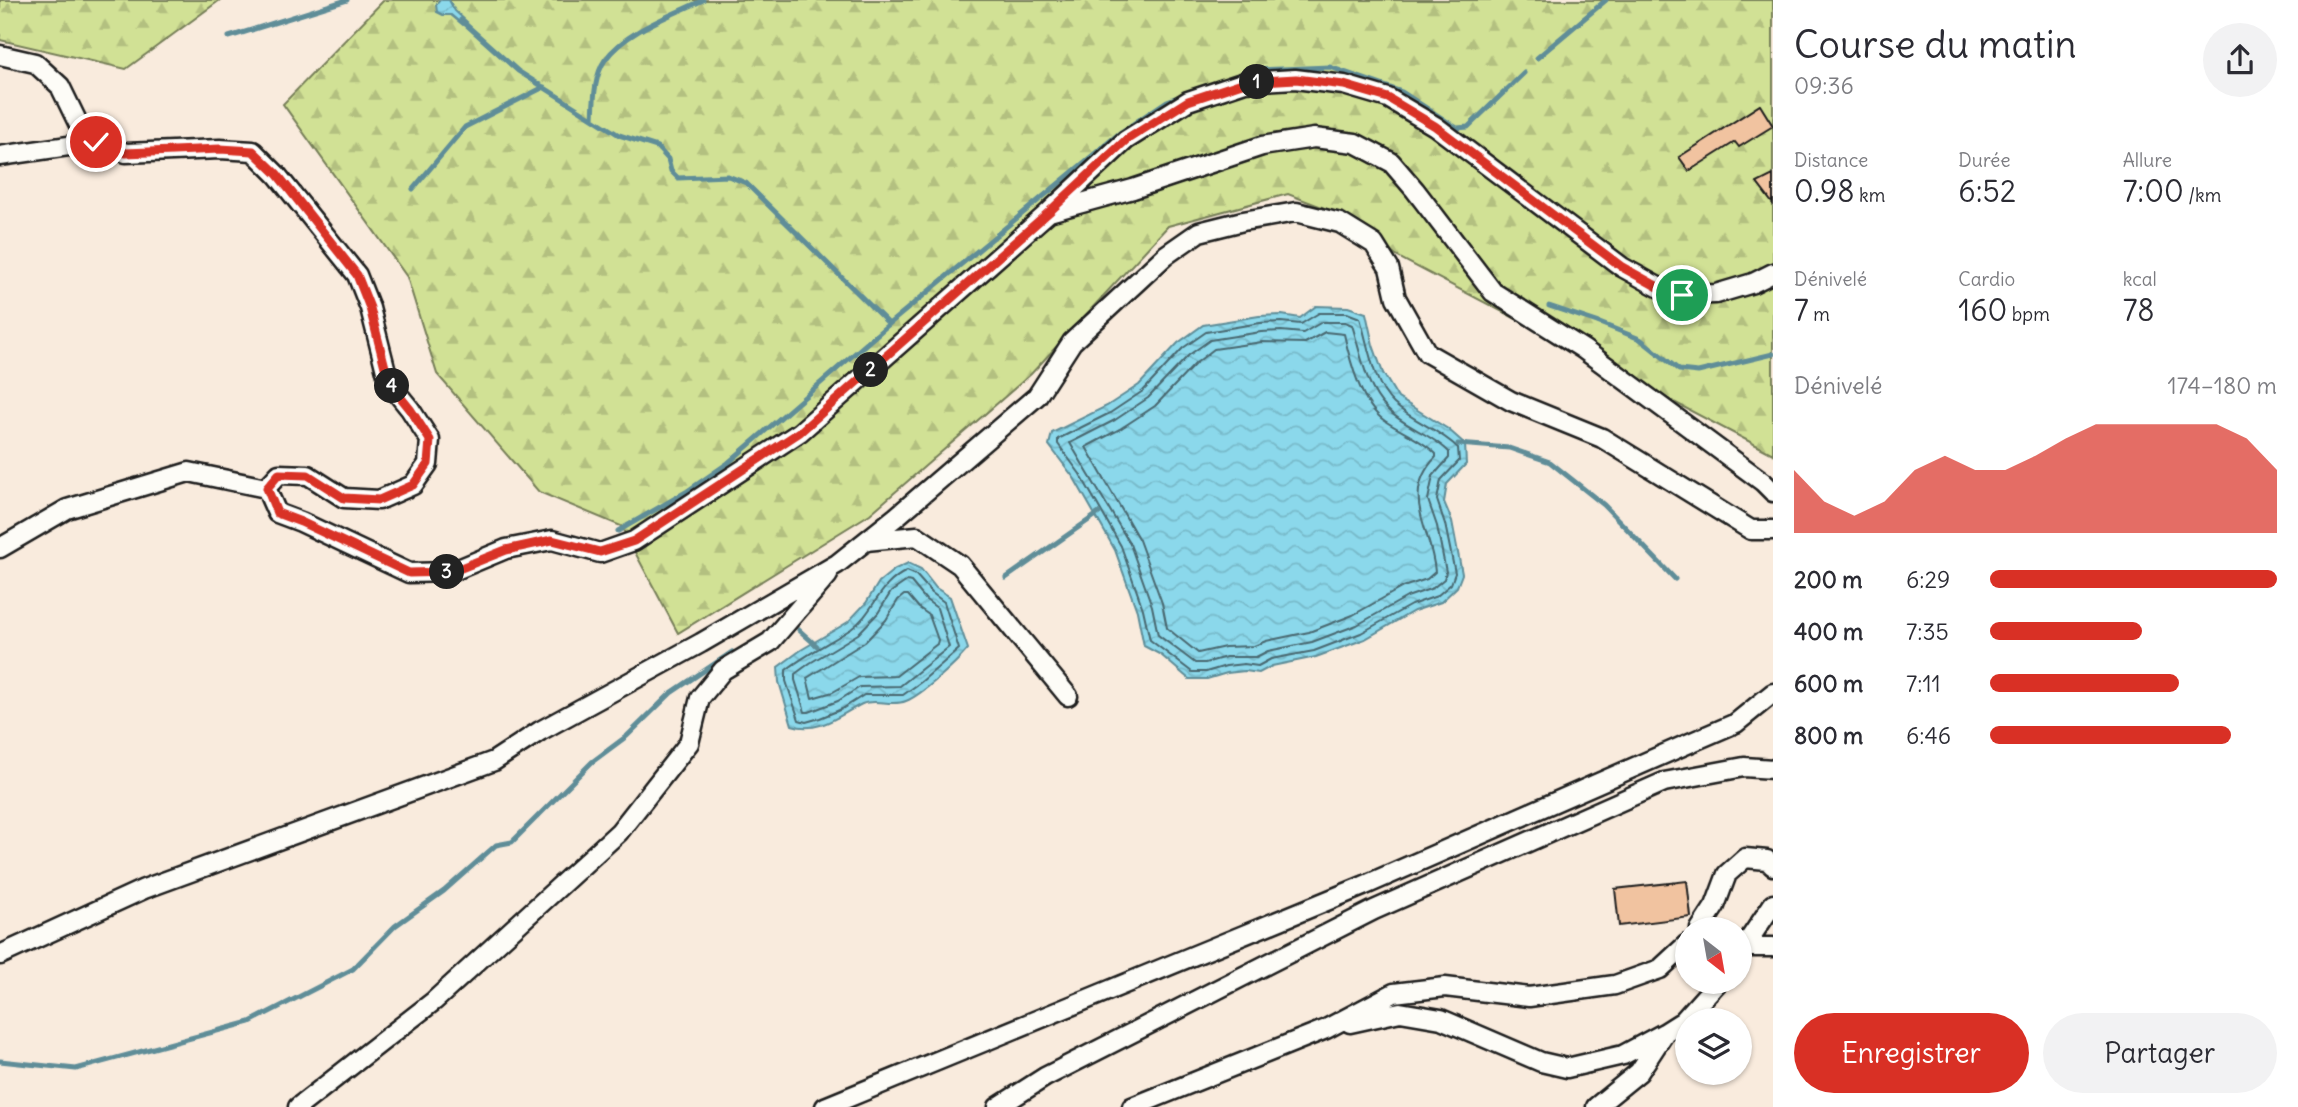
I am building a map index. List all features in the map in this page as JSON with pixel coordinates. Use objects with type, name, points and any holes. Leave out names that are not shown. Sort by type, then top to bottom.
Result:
[{"type":"lane","points":[[0,55],[35,63],[60,86],[78,123],[96,142],[126,153],[220,149],[253,151],[277,174],[357,275],[370,308],[389,383],[430,440],[428,464],[413,485],[379,500],[344,498],[308,475],[279,474],[267,488]]},
{"type":"lane","points":[[267,488],[277,513],[409,573],[451,572],[506,550],[552,540],[600,552],[634,541],[800,432],[1049,212],[1126,140],[1188,101],[1245,82],[1296,79],[1344,85],[1388,98],[1435,126],[1622,267],[1660,288],[1682,295],[1716,295],[1753,283],[1773,273]]},
{"type":"lane","points":[[1049,212],[1133,189],[1262,146],[1314,138],[1355,143],[1391,162],[1493,292],[1583,349],[1773,492]]},
{"type":"lane","points":[[0,156],[96,142]]},
{"type":"lane","points":[[0,955],[145,889],[494,761],[540,732],[837,564],[1037,396],[1072,342],[1166,255],[1199,232],[1242,221],[1296,212],[1340,223],[1374,244],[1389,268],[1396,298],[1427,353],[1511,401],[1602,438],[1751,530],[1773,530]]},
{"type":"lane","points":[[0,548],[67,509],[189,472],[267,488]]},
{"type":"lane","points":[[866,541],[917,536],[960,565],[1068,696]]},
{"type":"lane","points":[[298,1107],[434,1001],[619,832],[689,743],[700,698],[723,670],[770,642],[837,564]]},
{"type":"lane","points":[[825,1107],[1363,886],[1636,767],[1736,723],[1773,693]]},
{"type":"lane","points":[[998,1107],[1045,1077],[1374,910],[1664,782],[1744,767],[1773,769]]},
{"type":"lane","points":[[1708,917],[1727,874],[1745,858],[1767,860],[1773,866]]},
{"type":"lane","points":[[1752,935],[1773,904]]},
{"type":"lane","points":[[1752,949],[1773,947]]},
{"type":"lane","points":[[1132,1107],[1326,1029],[1394,993],[1445,987],[1529,997],[1615,985],[1660,969],[1675,955]]},
{"type":"lane","points":[[1326,1029],[1400,1012],[1441,1018],[1541,1062],[1567,1068],[1623,1055],[1683,1021],[1707,994]]},
{"type":"lane","points":[[1595,1107],[1639,1072],[1664,1033]]},
{"type":"green space","points":[[0,0],[220,0],[126,69],[0,40]]},
{"type":"green space","points":[[384,0],[1773,0],[1773,454],[1396,256],[1348,217],[1288,194],[1168,226],[1031,374],[870,514],[678,633],[621,526],[539,492],[437,374],[407,277],[283,104]]},
{"type":"water","points":[[440,0],[449,0],[455,11],[467,22],[463,25],[451,15],[437,12],[436,5]]},
{"type":"water","points":[[1316,306],[1348,307],[1366,313],[1383,373],[1398,398],[1448,429],[1465,444],[1466,464],[1447,484],[1444,502],[1452,521],[1462,574],[1457,587],[1441,602],[1414,611],[1365,639],[1316,657],[1272,666],[1259,673],[1245,671],[1207,679],[1189,679],[1161,655],[1144,646],[1137,611],[1115,550],[1074,478],[1049,445],[1052,433],[1107,406],[1139,385],[1178,343],[1203,325],[1259,316],[1282,315],[1300,318]]},
{"type":"water","points":[[908,563],[921,569],[936,588],[950,597],[968,649],[913,698],[901,703],[867,702],[820,725],[792,725],[779,682],[778,667],[848,622],[866,603],[879,582],[895,569]]},
{"type":"building","points":[[1760,105],[1773,126],[1739,147],[1735,142],[1689,171],[1679,157]]},
{"type":"building","points":[[1773,175],[1773,204],[1757,183]]},
{"type":"building","points":[[1687,881],[1691,917],[1619,926],[1615,889]]},
{"type":"waterway","points":[[229,37],[347,0]]},
{"type":"waterway","points":[[593,118],[595,88],[601,66],[614,49],[637,32],[703,0]]},
{"type":"waterway","points":[[1537,58],[1606,0]]},
{"type":"waterway","points":[[461,20],[518,71],[619,135],[657,147],[668,159],[671,171],[678,178],[728,176],[746,183],[889,324],[1121,132],[1167,101],[1183,95]]},
{"type":"waterway","points":[[1242,75],[1256,70],[1330,67],[1402,92],[1457,128],[1468,127],[1524,73]]},
{"type":"waterway","points":[[413,189],[465,127],[544,87]]},
{"type":"waterway","points":[[1549,306],[1640,339],[1679,370],[1698,372],[1773,354]]},
{"type":"waterway","points":[[618,531],[686,492],[728,463],[889,324]]},
{"type":"waterway","points":[[1458,444],[1509,448],[1550,462],[1604,505],[1675,579]]},
{"type":"waterway","points":[[1006,578],[1099,513]]},
{"type":"waterway","points":[[799,630],[817,646]]},
{"type":"waterway","points":[[0,1061],[76,1069],[250,1022],[353,969],[395,926],[444,891],[496,845],[512,842],[592,762],[627,736],[671,693],[732,652]]},
{"type":"route","points":[[96,142],[126,153],[220,149],[253,151],[277,174],[357,275],[370,308],[389,383],[430,440],[428,464],[413,485],[379,500],[344,498],[308,475],[279,474],[267,488],[277,513],[409,573],[451,572],[506,550],[552,540],[600,552],[634,541],[800,432],[1049,212],[1126,140],[1188,101],[1245,82],[1296,79],[1344,85],[1388,98],[1435,126],[1622,267],[1660,288],[1682,295]]}]
